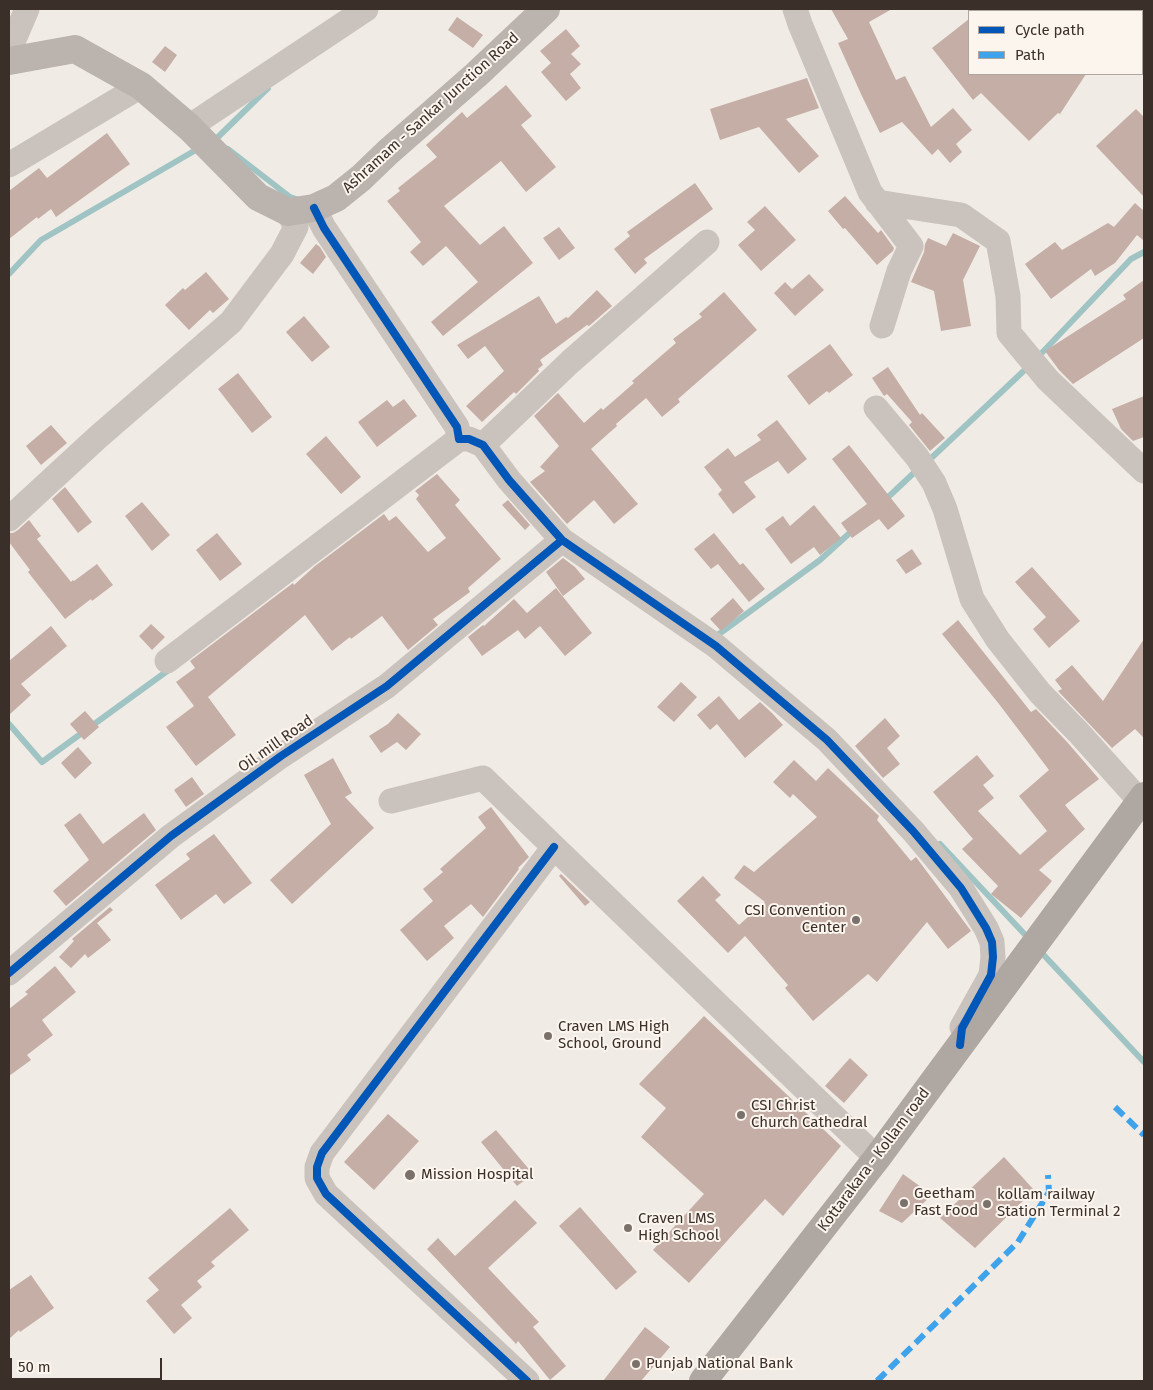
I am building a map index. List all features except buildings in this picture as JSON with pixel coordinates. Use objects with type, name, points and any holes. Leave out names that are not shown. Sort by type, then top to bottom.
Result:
[{"type":"main road","name":"Kottarakara - Kollam road","points":[[703,1381],[877,1158],[1142,799]]},
{"type":"street","points":[[9,51],[27,9]]},
{"type":"street","points":[[189,127],[366,9]]},
{"type":"street","name":"Ashramam - Sankar Junction Road","points":[[301,210],[336,198],[361,178],[476,75],[544,9]]},
{"type":"street","points":[[795,9],[870,192],[911,246],[899,271],[882,326]]},
{"type":"street","points":[[9,61],[75,50],[141,86],[189,127],[258,197],[301,210],[324,228],[457,427],[459,439]]},
{"type":"street","points":[[9,165],[141,86]]},
{"type":"street","points":[[877,202],[960,215],[998,241],[1008,296],[1009,333],[1048,380],[1144,472]]},
{"type":"street","points":[[9,519],[98,436],[231,322],[282,254],[296,228],[301,210]]},
{"type":"street","points":[[483,445],[570,362],[707,242]]},
{"type":"street","points":[[876,408],[917,457],[934,483],[945,509],[972,599],[998,640],[1040,693],[1142,799]]},
{"type":"street","points":[[167,661],[459,439],[469,439],[483,445],[509,480],[562,540],[716,646],[827,740],[913,831],[961,888],[986,928],[992,942],[994,957],[991,975],[962,1028],[960,1045]]},
{"type":"street","name":"Oil mill Road","points":[[9,973],[171,836],[280,756],[387,686],[562,540]]},
{"type":"street","points":[[391,801],[483,778],[877,1158]]},
{"type":"street","points":[[527,1381],[326,1194],[317,1178],[317,1167],[322,1153],[554,847]]},
{"type":"waterway","points":[[211,141],[216,139],[268,88]]},
{"type":"waterway","points":[[9,274],[41,240],[201,147]]},
{"type":"waterway","points":[[228,149],[290,197],[299,200]]},
{"type":"waterway","points":[[1037,358],[1131,259],[1144,252]]},
{"type":"waterway","points":[[926,463],[1030,365]]},
{"type":"waterway","points":[[884,501],[918,469]]},
{"type":"waterway","points":[[715,637],[820,560],[854,529]]},
{"type":"waterway","points":[[9,724],[42,762],[170,669]]},
{"type":"waterway","points":[[940,844],[1031,941]]},
{"type":"waterway","points":[[1039,950],[1144,1062]]},
{"type":"marked path","points":[[1115,1107],[1144,1135]]},
{"type":"marked path","points":[[877,1381],[1018,1242],[1049,1192],[1048,1175]]},
{"type":"cycle path","points":[[314,208],[324,228],[457,427],[459,439],[469,439],[483,445],[509,480],[562,540],[716,646],[827,740],[913,831],[961,888],[986,928],[992,942],[993,957],[991,975],[962,1028],[960,1045]]},
{"type":"cycle path","points":[[9,973],[171,836],[281,756],[387,686],[562,540]]},
{"type":"cycle path","points":[[527,1381],[326,1194],[317,1178],[317,1167],[322,1153],[554,847]]},
{"type":"place","name":"CSI Convention Center","points":[[856,920]]},
{"type":"place","name":"Craven LMS High School, Ground","points":[[548,1036]]},
{"type":"place","name":"CSI Christ Church Cathedral","points":[[741,1115]]},
{"type":"place","name":"Mission Hospital","points":[[410,1175]]},
{"type":"place","name":"Geetham Fast Food","points":[[904,1203]]},
{"type":"place","name":"kollam railway Station Terminal 2","points":[[987,1204]]},
{"type":"place","name":"Craven LMS High School","points":[[628,1228]]},
{"type":"place","name":"Punjab National Bank","points":[[636,1364]]}]
